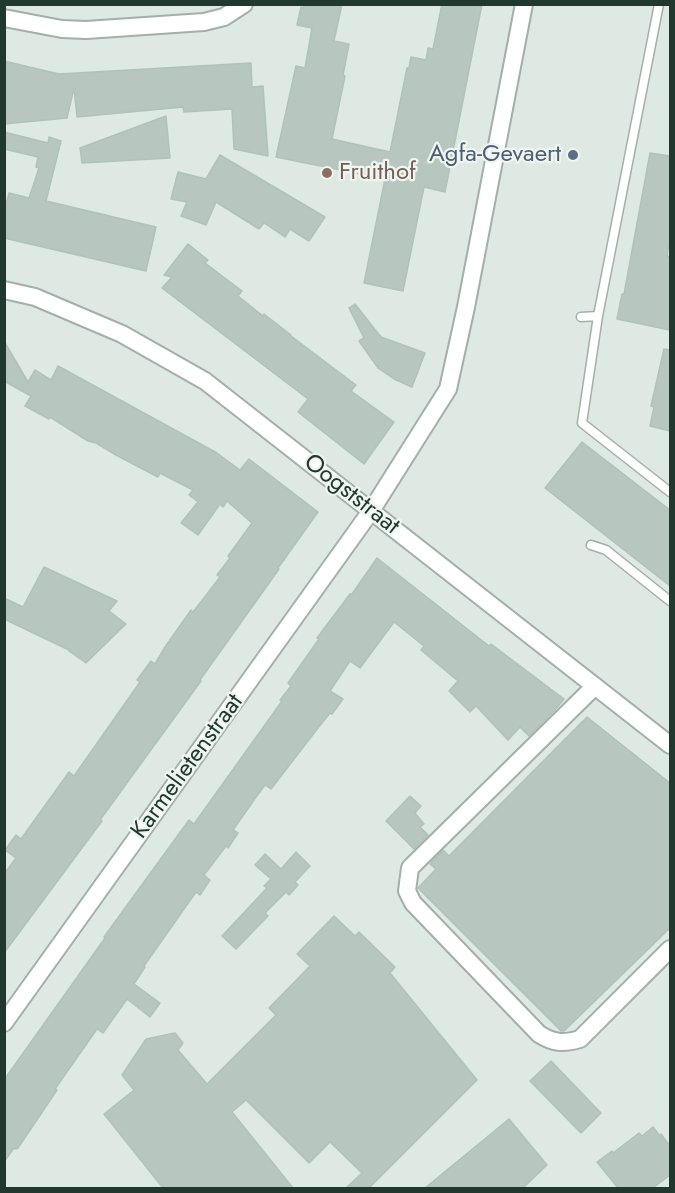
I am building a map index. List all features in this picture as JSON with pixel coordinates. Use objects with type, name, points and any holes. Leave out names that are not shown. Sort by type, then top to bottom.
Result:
[{"type":"street","points":[[4,18],[62,29],[86,30],[204,22],[224,17],[244,4]]},
{"type":"street","name":"Karmelietenstraat","points":[[4,1023],[371,511],[448,389],[524,4]]},
{"type":"street","name":"Oogststraat","points":[[4,290],[35,297],[122,334],[205,381],[670,745]]},
{"type":"street","points":[[595,686],[410,868],[407,891],[413,903],[539,1034],[550,1042],[571,1042],[580,1039],[670,949]]},
{"type":"lane","points":[[659,4],[598,316],[582,423],[670,492]]},
{"type":"lane","points":[[581,317],[598,316]]},
{"type":"lane","points":[[591,545],[606,550],[670,601]]},
{"type":"building","points":[[304,4],[342,4],[334,41],[349,44],[332,139],[390,152],[407,68],[409,68],[411,57],[426,60],[428,48],[433,49],[442,4],[482,4],[445,192],[424,187],[403,291],[364,283],[385,179],[276,157],[296,66],[305,68],[312,28],[297,25],[301,7],[304,8]]},
{"type":"building","points":[[4,61],[59,74],[251,63],[252,87],[263,86],[268,156],[234,149],[232,109],[184,112],[183,107],[77,117],[74,88],[67,118],[4,124]]},
{"type":"building","points":[[166,116],[170,158],[82,163],[80,148]]},
{"type":"building","points":[[4,132],[48,143],[49,137],[61,141],[46,201],[156,227],[146,271],[4,238],[4,212],[9,193],[29,198],[39,168],[36,167],[38,157],[4,149]]},
{"type":"building","points":[[650,153],[670,156],[670,237],[667,256],[670,257],[670,330],[617,319],[622,294],[624,294]]},
{"type":"building","points":[[220,155],[325,217],[309,241],[290,229],[285,237],[264,223],[259,229],[216,202],[206,225],[181,216],[187,202],[171,199],[178,172],[206,179]]},
{"type":"building","points":[[188,244],[208,260],[205,263],[242,291],[238,296],[356,385],[351,391],[394,422],[364,464],[298,412],[308,399],[162,288],[172,277],[164,275]]},
{"type":"building","points":[[355,304],[381,337],[425,353],[412,387],[378,368],[359,341],[364,338],[349,308]]},
{"type":"building","points":[[4,341],[28,382],[35,370],[51,380],[58,366],[217,453],[240,470],[249,459],[318,512],[201,681],[100,820],[102,821],[4,953],[4,874],[16,858],[5,850],[16,835],[21,839],[69,772],[74,776],[140,682],[137,680],[151,661],[155,664],[191,610],[193,612],[220,577],[217,575],[230,558],[228,556],[252,523],[227,501],[223,507],[220,504],[198,535],[181,523],[198,502],[189,495],[193,490],[160,473],[158,477],[96,443],[88,441],[50,417],[49,419],[25,406],[31,396],[4,381]]},
{"type":"building","points":[[664,349],[670,350],[670,431],[650,426],[654,407],[651,406]]},
{"type":"building","points":[[582,442],[670,510],[670,586],[545,488]]},
{"type":"building","points":[[377,558],[489,646],[491,644],[564,699],[529,736],[520,727],[508,740],[476,706],[470,712],[449,691],[458,681],[421,650],[424,646],[394,622],[360,668],[350,661],[330,691],[343,699],[271,789],[265,785],[233,830],[238,833],[228,848],[226,846],[204,875],[210,880],[200,895],[196,892],[144,966],[134,984],[160,1003],[150,1017],[127,999],[103,1033],[97,1029],[55,1089],[57,1090],[18,1148],[14,1148],[4,1162],[4,1080],[189,820],[194,824],[282,701],[280,700],[291,686],[288,683],[319,639],[317,638]]},
{"type":"building","points":[[44,567],[117,601],[109,611],[126,624],[86,663],[69,650],[4,619],[4,598],[23,607]]},
{"type":"building","points":[[587,717],[670,783],[670,928],[564,1031],[561,1031],[418,888],[436,869],[430,864],[443,850],[449,856]]},
{"type":"building","points":[[410,796],[421,806],[415,813],[424,824],[420,827],[428,835],[414,849],[386,821]]},
{"type":"building","points":[[296,852],[310,866],[295,882],[298,885],[289,895],[286,892],[265,913],[268,916],[236,949],[222,936],[267,888],[264,886],[271,879],[255,865],[265,854],[281,869]]},
{"type":"building","points":[[334,916],[355,936],[359,932],[395,967],[390,973],[477,1080],[369,1188],[346,1188],[362,1173],[330,1142],[309,1163],[246,1100],[232,1112],[293,1188],[163,1188],[104,1114],[134,1090],[122,1075],[146,1039],[175,1033],[183,1043],[178,1050],[207,1084],[276,1015],[269,1008],[310,966],[297,954]]},
{"type":"building","points":[[551,1061],[601,1113],[581,1133],[530,1081]]},
{"type":"building","points":[[509,1119],[547,1165],[523,1188],[425,1188]]},
{"type":"building","points":[[653,1127],[670,1146],[670,1175],[653,1188],[618,1188],[597,1162],[639,1133],[642,1136]]},
{"type":"place","name":"Agfa-Gevaert","points":[[573,155]]},
{"type":"place","name":"Fruithof","points":[[327,173]]}]
